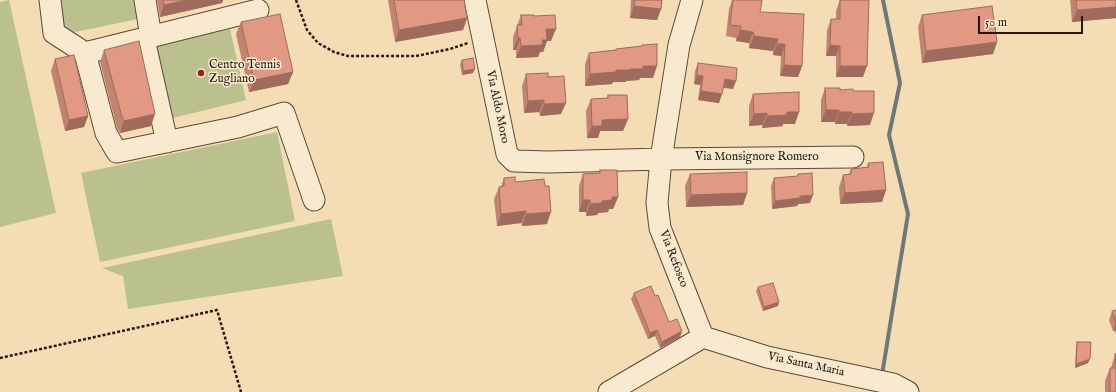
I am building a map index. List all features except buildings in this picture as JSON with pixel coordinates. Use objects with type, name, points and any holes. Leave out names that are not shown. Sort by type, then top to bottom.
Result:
[{"type":"street","points":[[50,0],[54,34],[84,54],[106,133],[117,152],[238,127],[284,114],[314,200]]},
{"type":"street","points":[[145,0],[148,38],[167,142]]},
{"type":"street","name":"Via Aldo Moro","points":[[475,0],[507,154],[514,161],[549,162],[661,159]]},
{"type":"street","name":"Via Refosco","points":[[692,0],[679,45],[661,159],[657,203],[660,228],[703,337]]},
{"type":"street","points":[[84,54],[258,10]]},
{"type":"street","name":"Via Monsignore Romero","points":[[661,159],[853,157]]},
{"type":"street","points":[[608,392],[703,337]]},
{"type":"street","name":"Via Santa Maria","points":[[703,337],[767,356],[893,384],[908,392]]},
{"type":"path","points":[[296,0],[307,30],[318,43],[334,52],[348,56],[416,56],[450,49],[482,39]]},
{"type":"path","points":[[0,358],[217,310],[241,392]]},
{"type":"green space","points":[[9,0],[56,213],[0,227],[0,2]]},
{"type":"green space","points":[[59,0],[134,0],[138,19],[66,34]]},
{"type":"green space","name":"Centro Tennis Zugliano","points":[[230,29],[246,100],[173,118],[156,46]]},
{"type":"green space","points":[[277,132],[295,221],[100,262],[81,173]]},
{"type":"green space","points":[[331,219],[343,276],[128,309],[123,276],[102,268]]},
{"type":"waterway","points":[[882,375],[908,214],[889,135],[900,83],[883,0]]},
{"type":"place","name":"Centro Tennis Zugliano","points":[[201,73]]}]
